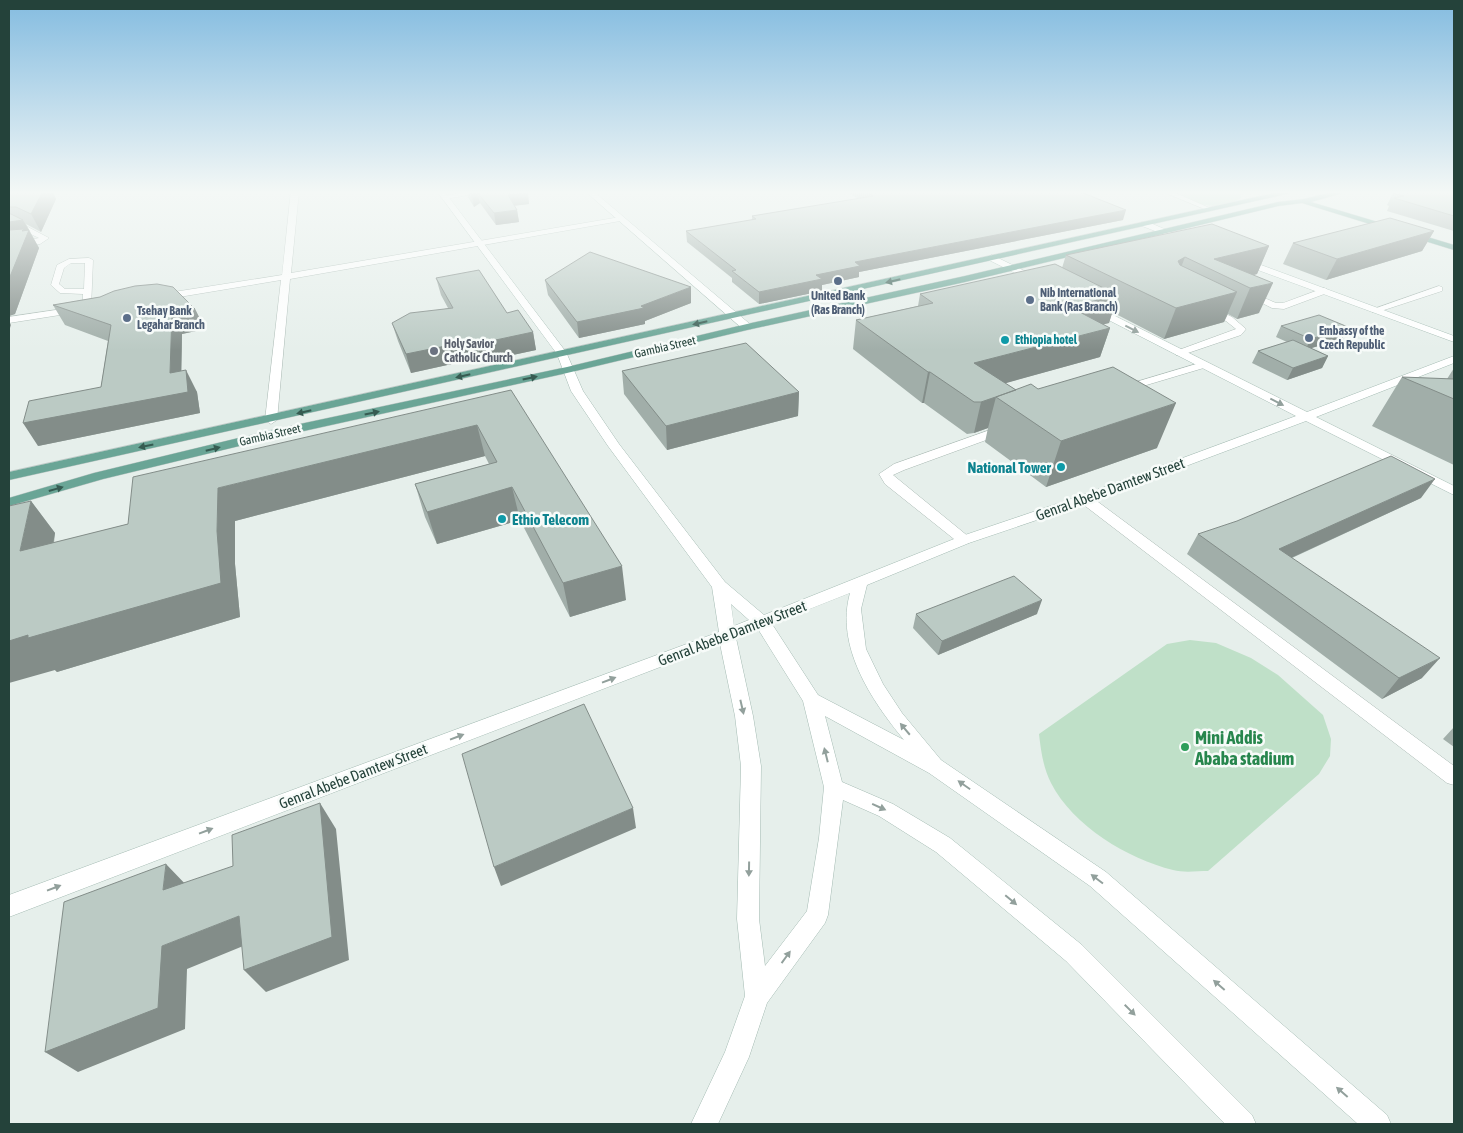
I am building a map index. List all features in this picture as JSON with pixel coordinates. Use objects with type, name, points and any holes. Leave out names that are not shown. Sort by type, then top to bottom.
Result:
[{"type":"main road","name":"Gambia Street","points":[[9,476],[270,420],[1056,244]]},
{"type":"main road","name":"Gambia Street","points":[[9,502],[99,476],[272,434],[567,370],[746,327],[966,279],[1108,244]]},
{"type":"main road","points":[[1442,244],[1454,248]]},
{"type":"street","points":[[270,420],[289,244]]},
{"type":"street","points":[[153,298],[474,244]]},
{"type":"street","points":[[480,244],[562,354],[577,391],[614,446],[720,586],[762,622],[812,700],[834,787],[829,838],[817,915],[757,996],[736,1057],[704,1124]]},
{"type":"street","points":[[649,244],[746,327]]},
{"type":"street","points":[[992,258],[1048,286]]},
{"type":"street","points":[[1234,258],[1454,339]]},
{"type":"street","points":[[1082,303],[1454,491]]},
{"type":"street","points":[[9,320],[92,307]]},
{"type":"street","name":"Genral Abebe Damtew Street","points":[[9,906],[762,622],[964,540],[1085,499],[1307,417],[1454,359]]},
{"type":"street","points":[[1110,393],[1203,365]]},
{"type":"street","points":[[964,540],[890,481],[886,474],[899,467],[1018,424]]},
{"type":"street","points":[[1085,499],[1454,777]]},
{"type":"street","points":[[860,583],[853,609],[858,649],[876,688],[896,718],[936,766]]},
{"type":"street","points":[[720,586],[744,716],[751,766],[748,919],[757,996]]},
{"type":"street","points":[[812,700],[936,766],[1098,879],[1378,1124]]},
{"type":"street","points":[[834,787],[886,810],[944,845],[1074,953],[1243,1124]]},
{"type":"lane","points":[[9,246],[24,244]]},
{"type":"lane","points":[[87,292],[63,291],[55,286],[60,267],[69,261],[89,260],[87,292],[92,307]]},
{"type":"lane","points":[[1375,310],[1439,289]]},
{"type":"lane","points":[[1242,292],[1275,306],[1284,306],[1324,291]]},
{"type":"lane","points":[[1179,353],[1238,333],[1241,329],[1229,319],[1197,303]]},
{"type":"green space","name":"Mini Addis Ababa stadium","points":[[1190,640],[1216,643],[1251,658],[1278,675],[1323,715],[1331,739],[1330,756],[1319,774],[1208,871],[1173,870],[1156,865],[1120,849],[1087,827],[1061,799],[1051,783],[1044,765],[1039,734],[1167,644]]},
{"type":"building","points":[[9,244],[23,244],[9,279]]},
{"type":"building","points":[[703,244],[949,244],[855,262],[860,266],[816,275],[822,279],[759,292],[732,271],[736,270]]},
{"type":"building","points":[[1118,244],[1263,244],[1269,246],[1214,259],[1273,283],[1250,288],[1185,257],[1178,261],[1180,265],[1237,292],[1176,308],[1066,255]]},
{"type":"building","points":[[1295,244],[1389,244],[1337,259]]},
{"type":"building","points":[[590,252],[691,287],[641,306],[644,308],[577,322],[545,280]]},
{"type":"building","points":[[1055,264],[1118,295],[1070,307],[1110,328],[974,363],[1016,390],[981,402],[974,402],[928,372],[856,320],[933,303],[920,294]]},
{"type":"building","points":[[479,270],[507,313],[518,310],[533,332],[477,344],[475,340],[406,354],[392,323],[410,313],[453,308],[436,278]]},
{"type":"building","points":[[157,284],[173,287],[195,309],[172,313],[170,373],[186,370],[188,392],[23,423],[29,401],[101,387],[111,325],[53,305],[100,297],[114,291],[135,286]]},
{"type":"building","points":[[1319,315],[1348,327],[1311,339],[1281,326]]},
{"type":"building","points":[[1293,340],[1328,356],[1293,368],[1258,351]]},
{"type":"building","points":[[746,343],[799,392],[666,426],[622,371]]},
{"type":"building","points":[[1113,367],[1176,403],[1061,441],[996,397],[1031,384],[1038,389]]},
{"type":"building","points":[[1402,377],[1454,379],[1454,399]]},
{"type":"building","points":[[511,390],[622,566],[563,583],[512,487],[427,512],[415,484],[497,462],[477,425],[218,488],[217,531],[221,583],[28,638],[28,635],[9,641],[9,506],[31,501],[20,551],[128,524],[133,477]]},
{"type":"building","points":[[1391,456],[1435,479],[1279,549],[1440,658],[1399,678],[1198,534],[1237,521]]},
{"type":"building","points":[[1014,576],[1042,600],[942,641],[916,614]]},
{"type":"building","points":[[584,704],[633,808],[494,867],[462,754]]},
{"type":"building","points":[[320,803],[332,937],[244,970],[239,916],[162,946],[158,1008],[45,1052],[64,902],[166,864],[163,890],[233,866],[232,835]]},
{"type":"place","name":"United Bank (Ras Branch)","points":[[838,281]]},
{"type":"place","name":"Nib International Bank (Ras Branch)","points":[[1030,300]]},
{"type":"place","name":"Tsehay Bank Legahar Branch","points":[[127,318]]},
{"type":"place","name":"Embassy of the Czech Republic","points":[[1309,338]]},
{"type":"place","name":"Ethiopia hotel","points":[[1005,340]]},
{"type":"place","name":"Holy Savior Catholic Church","points":[[434,351]]},
{"type":"place","name":"National Tower","points":[[1061,467]]},
{"type":"place","name":"Ethio Telecom","points":[[502,519]]},
{"type":"place","name":"Mini Addis Ababa stadium","points":[[1185,747]]}]
